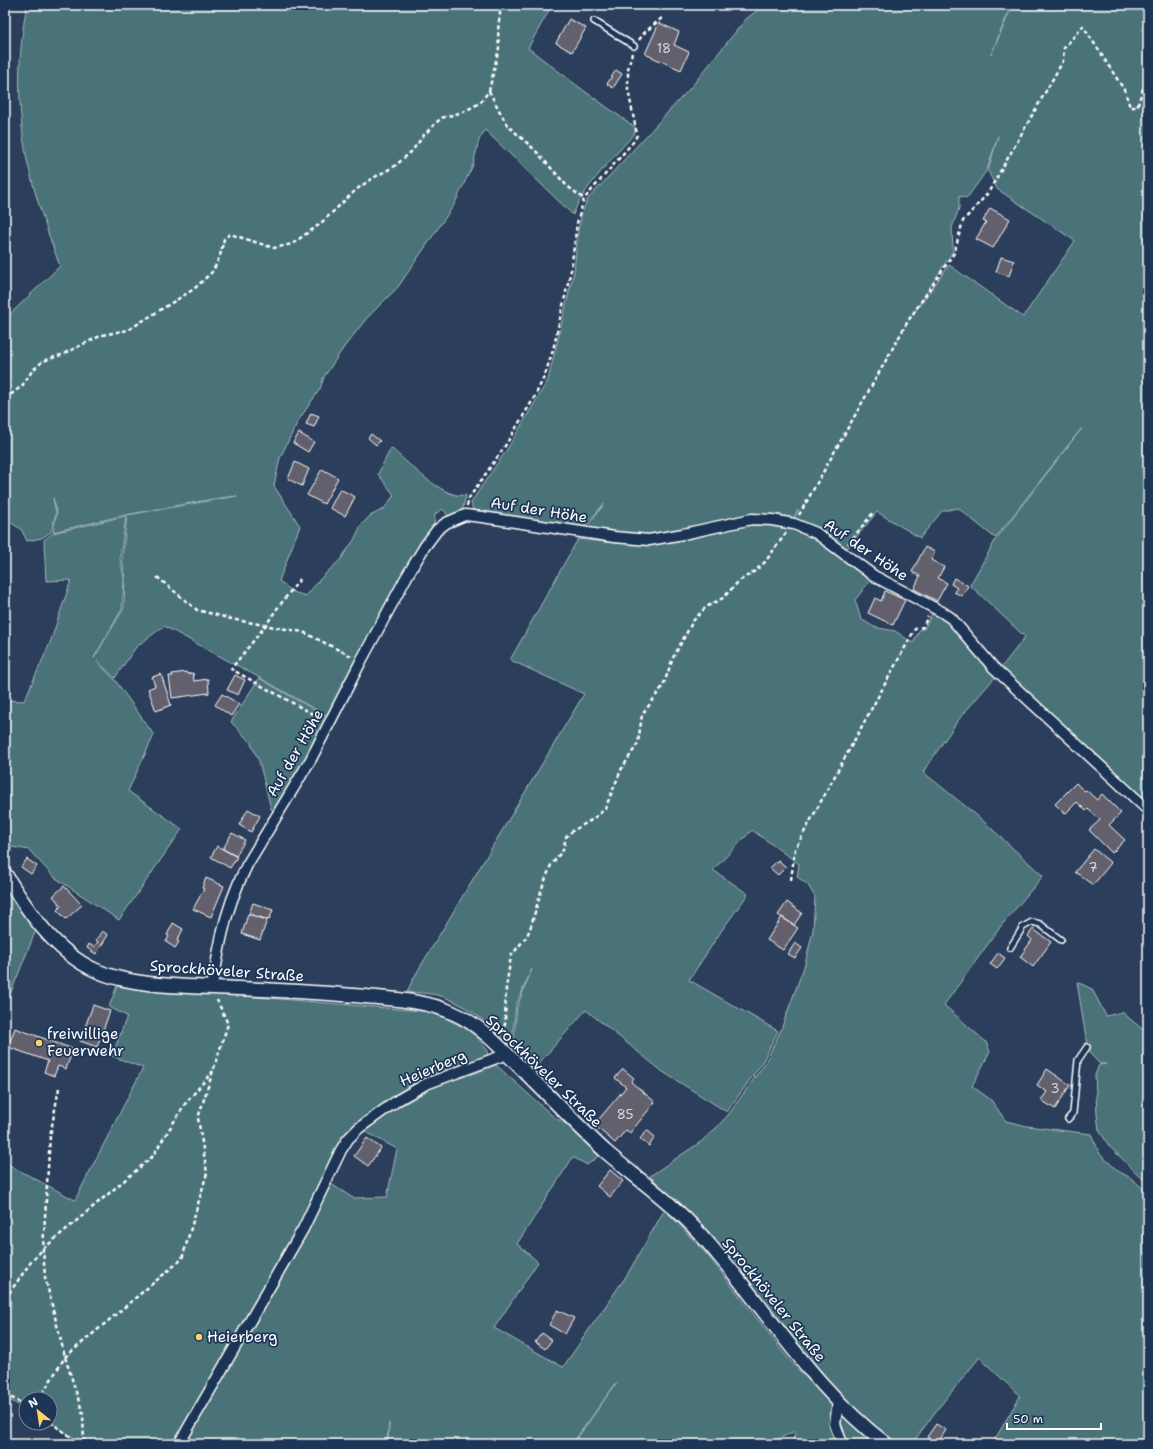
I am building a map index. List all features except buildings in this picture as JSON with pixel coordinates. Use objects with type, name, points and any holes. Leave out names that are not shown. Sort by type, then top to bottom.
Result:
[{"type":"street","name":"Auf der Höhe","points":[[211,987],[222,935],[238,882],[311,759],[361,660],[425,546],[437,530],[446,523],[465,515],[614,537],[648,540],[752,519],[772,520],[794,524],[816,533],[874,576],[934,607],[950,618],[993,667],[1148,810]]},
{"type":"street","name":"Sprockhöveler Straße","points":[[5,874],[16,892],[36,918],[55,940],[72,956],[94,970],[119,979],[165,984],[298,991],[397,999],[434,1006],[454,1013],[473,1024],[502,1049],[605,1151],[677,1211],[719,1256],[815,1376],[838,1402],[870,1432],[886,1444]]},
{"type":"street","name":"Heierberg","points":[[179,1444],[303,1229],[337,1158],[348,1139],[358,1128],[398,1100],[426,1084],[502,1049]]},
{"type":"street","points":[[838,1402],[835,1424],[842,1444]]},
{"type":"lane","points":[[594,21],[634,46]]},
{"type":"lane","points":[[1010,948],[1023,927],[1032,922],[1040,924],[1061,940]]},
{"type":"lane","points":[[1068,1119],[1073,1113],[1078,1060],[1087,1047]]},
{"type":"path","points":[[5,399],[22,386],[32,371],[43,362],[102,335],[128,330],[194,289],[212,271],[220,256],[224,239],[230,234],[274,248],[292,244],[320,224],[357,189],[395,166],[412,151],[441,118],[463,112],[480,103],[489,91],[500,48],[498,30],[501,5]]},
{"type":"path","points":[[489,91],[507,125],[539,154],[567,186],[584,199],[634,141],[637,135],[628,89],[628,69],[634,46],[644,33],[663,16]]},
{"type":"path","points":[[502,1049],[505,1024],[506,988],[511,956],[532,926],[542,888],[551,865],[563,850],[566,837],[605,809],[621,770],[638,743],[642,715],[663,686],[672,658],[693,621],[706,607],[723,598],[739,581],[765,562],[794,524],[908,321],[954,253],[963,221],[988,193],[1063,61],[1064,48],[1083,26],[1125,91],[1130,107],[1136,107],[1148,74]]},
{"type":"path","name":"Auf der Höhe","points":[[465,515],[469,498],[505,446],[546,375],[571,270],[577,223],[584,199]]},
{"type":"path","points":[[842,552],[873,513]]},
{"type":"path","points":[[157,577],[197,610],[303,632],[361,660]]},
{"type":"path","points":[[300,579],[231,669],[330,723]]},
{"type":"path","points":[[791,880],[794,849],[915,628],[923,627],[934,607]]},
{"type":"path","points":[[44,1391],[65,1357],[182,1259],[207,1173],[198,1118],[228,1024],[211,987]]},
{"type":"path","points":[[5,1299],[31,1262],[43,1249],[152,1157],[185,1104],[214,1070]]},
{"type":"path","points":[[59,1088],[50,1136],[43,1249],[45,1277],[65,1357],[83,1414],[84,1444]]},
{"type":"path","points":[[5,1394],[18,1401]]},
{"type":"path","points":[[58,1428],[74,1439],[78,1444]]},
{"type":"green space","points":[[27,5],[552,5],[528,48],[636,128],[634,134],[609,162],[583,195],[573,215],[485,130],[479,140],[473,165],[454,205],[398,287],[367,318],[344,347],[324,377],[320,389],[298,421],[280,458],[274,486],[300,526],[279,581],[293,592],[306,596],[322,577],[340,560],[354,540],[361,525],[370,516],[384,509],[394,495],[378,474],[391,448],[432,483],[449,493],[466,495],[462,512],[448,516],[443,509],[435,514],[434,527],[420,545],[385,604],[329,717],[164,626],[136,647],[115,678],[97,661],[115,680],[154,735],[128,791],[182,829],[119,920],[54,877],[29,850],[12,847],[8,859],[5,852],[5,700],[24,701],[50,643],[71,580],[46,581],[44,540],[53,533],[126,516],[120,558],[124,579],[122,609],[94,658],[124,608],[125,578],[122,558],[127,515],[237,496],[125,515],[53,532],[57,512],[53,498],[56,513],[51,532],[42,538],[27,541],[21,529],[5,519],[5,319],[60,266],[46,227],[30,173],[21,122],[21,43]]},
{"type":"green space","points":[[764,5],[1013,5],[1010,8],[991,55],[1011,9],[1015,5],[1148,5],[1148,807],[1000,669],[1025,637],[970,585],[996,539],[1082,428],[995,538],[958,508],[942,511],[920,538],[877,512],[845,551],[821,529],[793,520],[798,510],[793,519],[781,515],[750,514],[649,537],[585,529],[604,504],[583,528],[473,510],[471,503],[508,448],[548,380],[574,271],[578,230],[587,200],[692,86],[746,19]],"holes":[[[998,136],[988,171],[997,189],[1075,241],[1023,317],[949,265],[914,313],[953,251],[952,228],[959,208],[959,196],[967,198],[987,170]]]},
{"type":"green space","points":[[749,525],[773,525],[793,529],[814,536],[872,578],[855,600],[861,619],[874,627],[895,631],[913,643],[920,629],[924,629],[934,610],[947,621],[996,676],[959,719],[923,772],[980,818],[1043,876],[1001,926],[944,1005],[986,1042],[990,1052],[972,1086],[991,1100],[1006,1121],[1027,1126],[1091,1134],[1100,1154],[1118,1171],[1131,1178],[1148,1193],[1148,1444],[994,1444],[994,1441],[1020,1396],[978,1356],[979,1358],[936,1411],[912,1444],[893,1444],[853,1410],[816,1370],[700,1225],[650,1176],[702,1141],[729,1114],[765,1063],[780,1032],[805,964],[813,930],[815,897],[808,885],[797,877],[799,864],[752,830],[713,870],[748,894],[689,980],[778,1031],[762,1063],[727,1112],[663,1072],[586,1010],[533,1070],[513,1050],[517,1007],[532,969],[516,1005],[511,1049],[481,1018],[454,1001],[426,993],[407,992],[413,979],[584,694],[510,660],[578,539],[622,543],[662,543],[674,542]]},
{"type":"green space","points":[[259,678],[328,718],[309,757],[274,812],[271,809],[259,761],[250,742],[231,722]]},
{"type":"green space","points":[[5,885],[36,930],[5,1007]]},
{"type":"green space","points":[[1077,982],[1092,989],[1106,1016],[1122,1012],[1148,1034],[1148,1184],[1110,1147],[1099,1130],[1095,1075],[1099,1065],[1106,1064],[1100,1064],[1091,1055],[1085,1032]]},
{"type":"green space","points":[[117,986],[158,991],[244,996],[433,1012],[465,1028],[477,1037],[488,1051],[487,1057],[473,1067],[426,1084],[398,1098],[346,1136],[303,1230],[224,1367],[331,1184],[353,1198],[387,1197],[397,1149],[359,1128],[398,1101],[427,1086],[473,1068],[470,1075],[496,1065],[554,1117],[571,1127],[601,1154],[587,1165],[573,1157],[517,1244],[538,1262],[494,1328],[563,1367],[627,1275],[665,1209],[709,1257],[791,1362],[842,1415],[877,1444],[792,1444],[795,1431],[768,1444],[573,1444],[617,1382],[572,1444],[388,1444],[389,1423],[387,1444],[79,1444],[74,1438],[58,1427],[58,1391],[18,1391],[18,1405],[5,1398],[5,1166],[7,1164],[75,1200],[143,1068],[112,1056],[127,1016],[109,1007]]},
{"type":"place","name":"freiwillige Feuerwehr","points":[[39,1043]]},
{"type":"place","name":"Heierberg","points":[[199,1337]]}]
